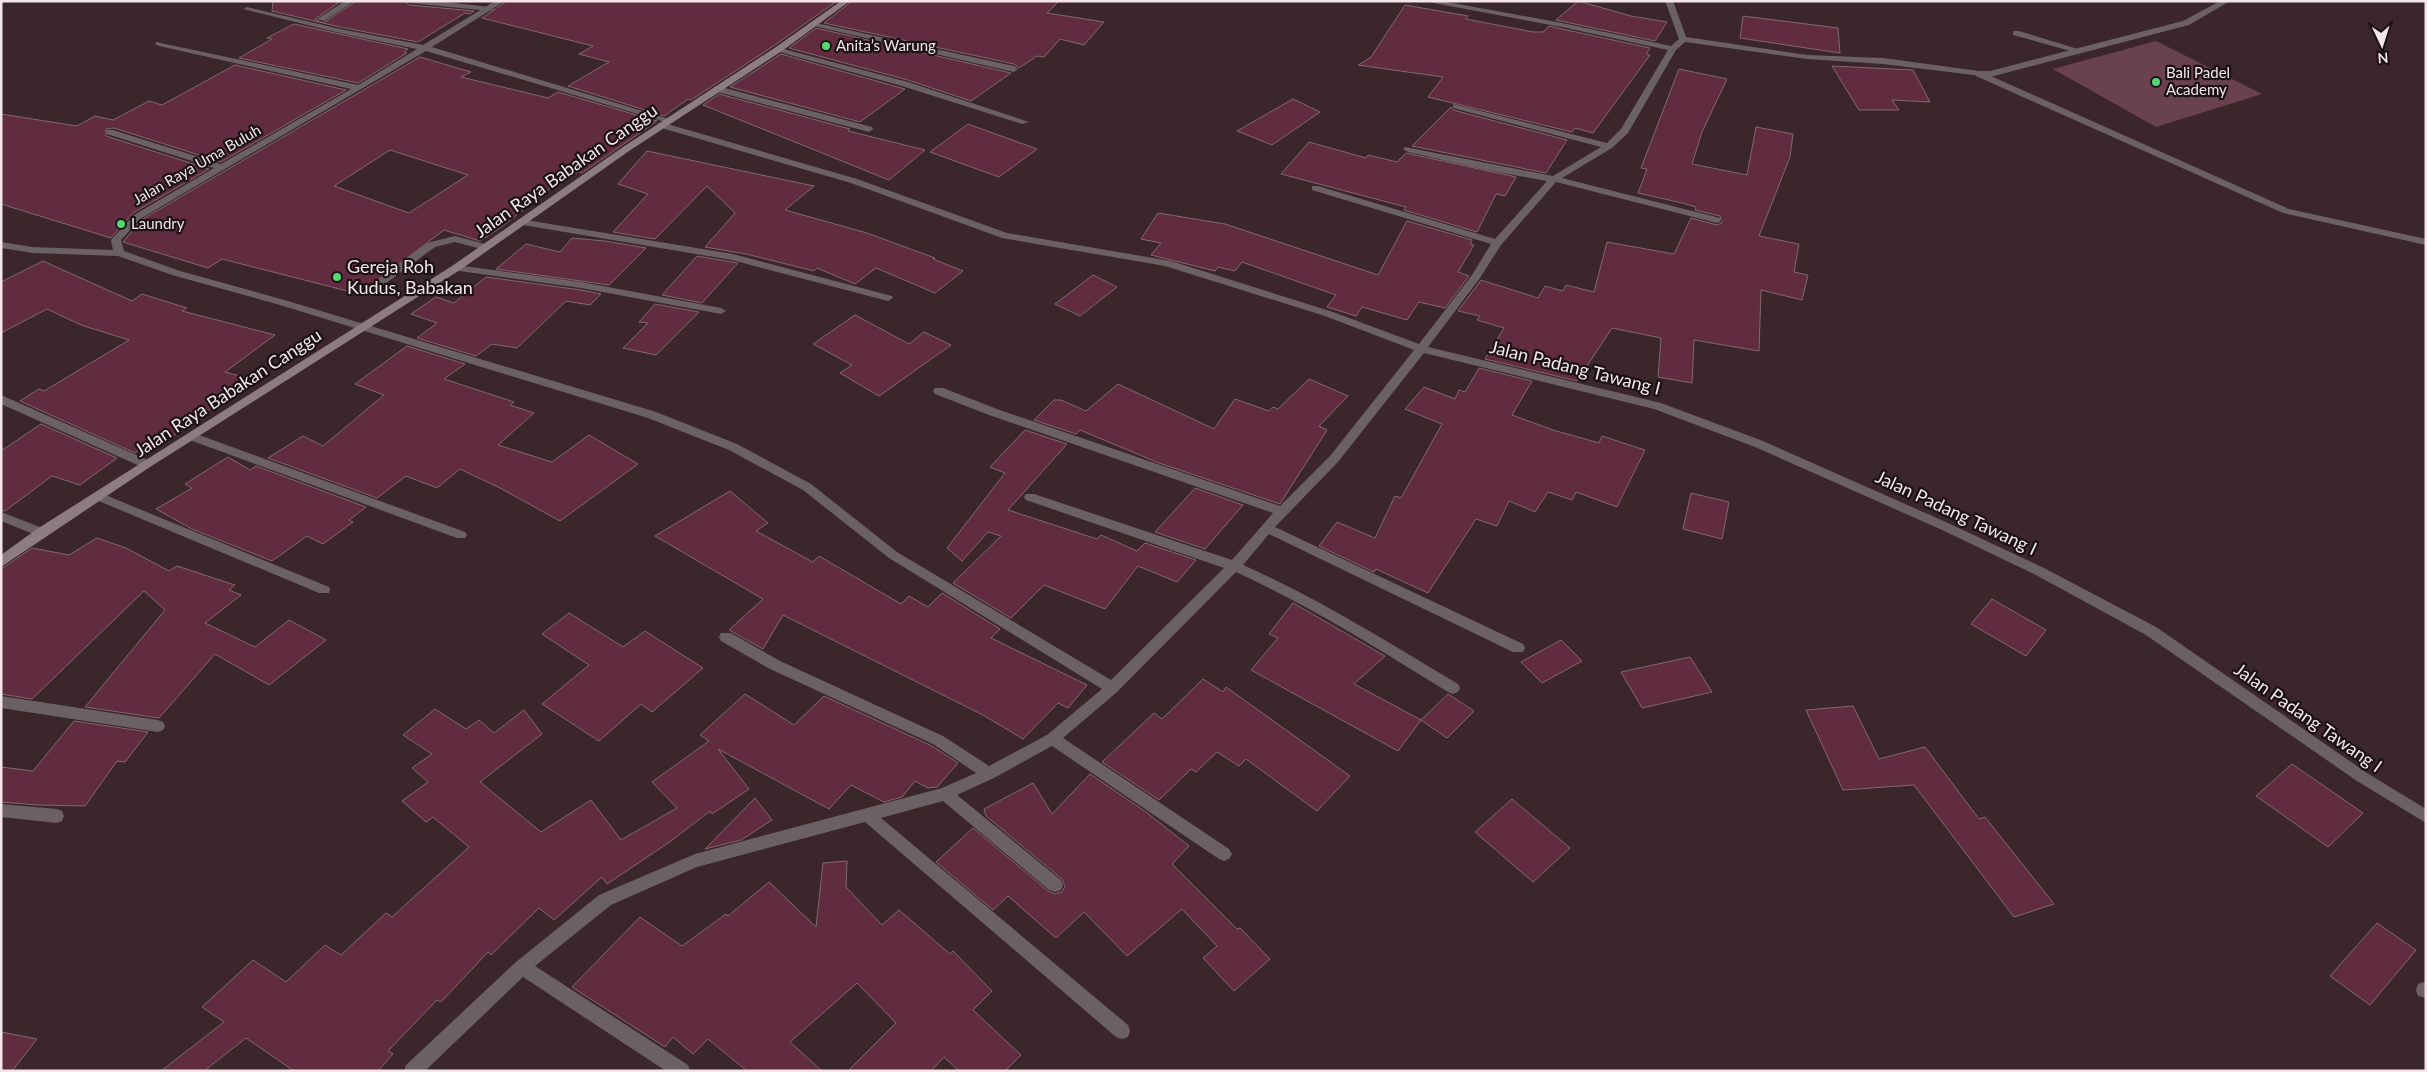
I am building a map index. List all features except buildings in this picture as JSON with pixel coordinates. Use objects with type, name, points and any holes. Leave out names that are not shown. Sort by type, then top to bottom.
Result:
[{"type":"street","points":[[321,19],[351,1]]},
{"type":"street","points":[[410,1],[490,9]]},
{"type":"street","name":"Jalan Raya Uma Buluh","points":[[118,253],[116,240],[138,216],[359,88],[501,1]]},
{"type":"street","name":"Jalan Raya Babakan Canggu","points":[[1,562],[41,532],[146,464],[456,268],[664,122],[779,49],[846,1]]},
{"type":"street","points":[[1428,1],[1673,49]]},
{"type":"street","points":[[1669,1],[1683,38]]},
{"type":"street","points":[[1683,38],[1807,58],[1883,61],[1990,74],[2186,23],[2226,1]]},
{"type":"street","name":"Jalan Padang Tawang I","points":[[247,9],[340,31],[426,48],[854,181],[1005,236],[1167,263],[1320,311],[1422,349],[1657,406],[1759,444],[1944,526],[2039,571],[2151,631],[2362,777],[2426,817]]},
{"type":"street","points":[[814,24],[1014,69]]},
{"type":"street","points":[[2016,33],[2077,50]]},
{"type":"street","points":[[412,1071],[522,967],[604,900],[695,861],[945,794],[989,774],[1052,740],[1112,688],[1234,566],[1282,511],[1334,459],[1422,349],[1498,243],[1554,179],[1609,146],[1625,131],[1673,49],[1683,38]]},
{"type":"street","points":[[159,44],[359,88]]},
{"type":"street","points":[[779,49],[905,84],[1026,122]]},
{"type":"street","points":[[1979,74],[2286,211],[2426,242]]},
{"type":"street","points":[[717,89],[869,129]]},
{"type":"street","points":[[1456,106],[1609,146]]},
{"type":"street","points":[[110,132],[223,168]]},
{"type":"street","points":[[1408,149],[1486,167],[1554,179],[1717,220]]},
{"type":"street","points":[[1315,188],[1498,243]]},
{"type":"street","points":[[520,222],[733,258],[888,298]]},
{"type":"street","points":[[366,293],[431,245],[455,239],[485,247]]},
{"type":"street","points":[[1,245],[33,250],[118,253],[176,274],[652,415],[733,447],[807,487],[893,555],[1112,688]]},
{"type":"street","points":[[456,268],[581,285],[721,311]]},
{"type":"street","points":[[939,391],[1282,511]]},
{"type":"street","points":[[1,399],[146,464]]},
{"type":"street","points":[[191,436],[461,535]]},
{"type":"street","points":[[98,496],[324,590]]},
{"type":"street","points":[[1030,497],[1234,566],[1265,580],[1363,633],[1453,688]]},
{"type":"street","points":[[1,516],[41,532]]},
{"type":"street","points":[[1267,528],[1518,648]]},
{"type":"street","points":[[726,637],[776,665],[938,740],[989,774]]},
{"type":"street","points":[[1,702],[158,726]]},
{"type":"street","points":[[1052,740],[1224,854]]},
{"type":"street","points":[[945,794],[1055,885]]},
{"type":"street","points":[[1,810],[57,816]]},
{"type":"street","points":[[867,815],[1122,1031]]},
{"type":"street","points":[[522,967],[682,1071]]},
{"type":"shaded area","name":"Bali Padel Academy","points":[[2156,41],[2262,94],[2156,127],[2053,69]]},
{"type":"place","name":"Anita’s Warung","points":[[826,46]]},
{"type":"place","name":"Bali Padel Academy","points":[[2156,82]]},
{"type":"place","name":"Laundry","points":[[121,224]]},
{"type":"place","name":"Gereja Roh Kudus, Babakan","points":[[337,277]]}]
